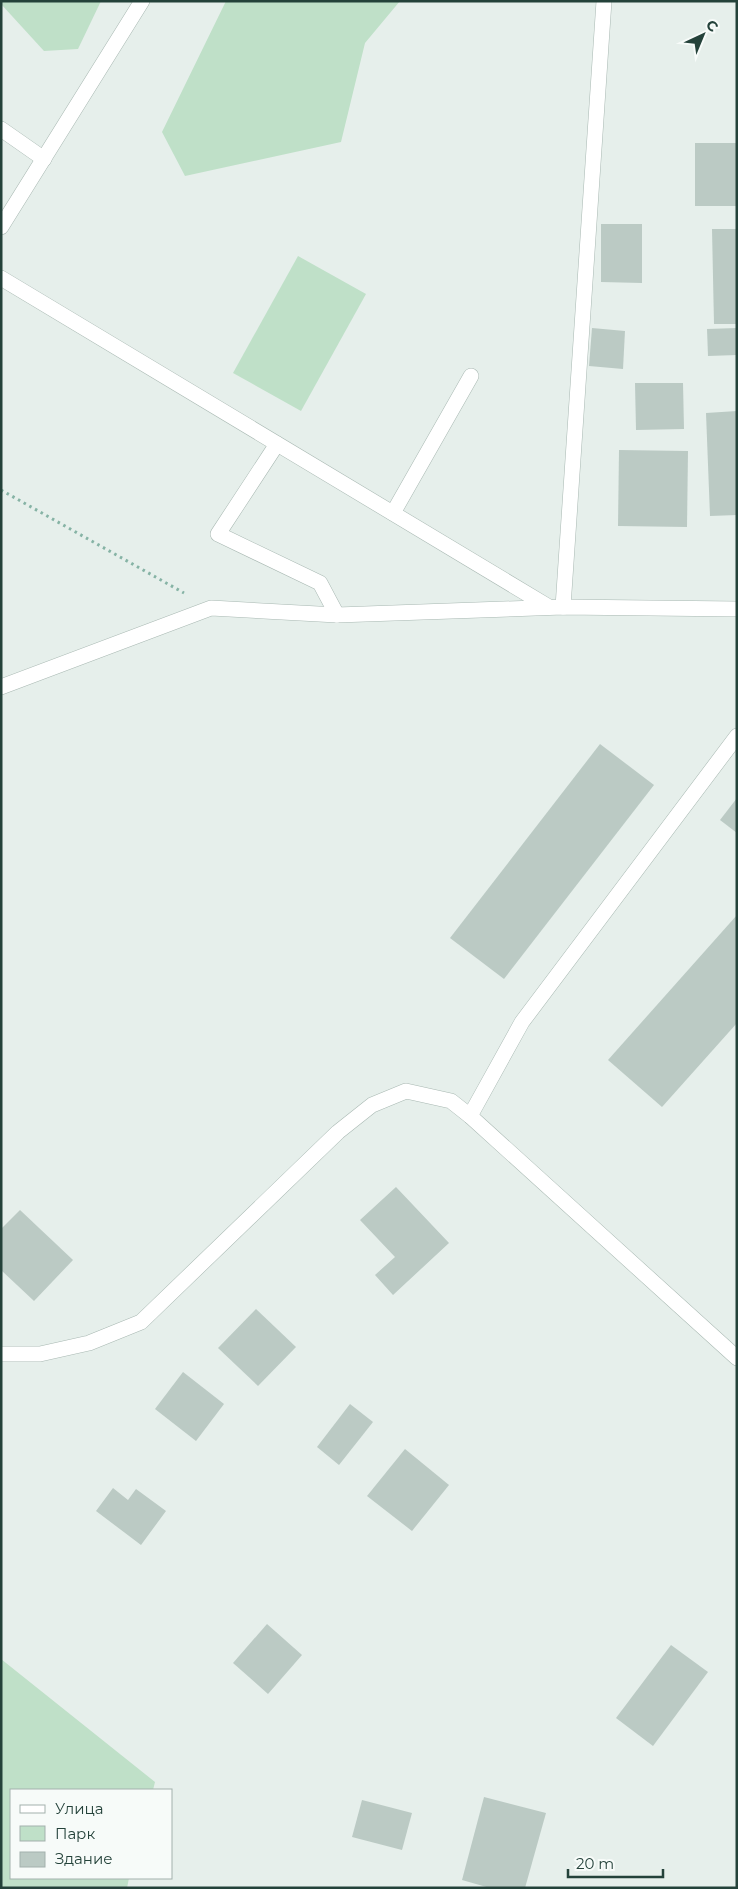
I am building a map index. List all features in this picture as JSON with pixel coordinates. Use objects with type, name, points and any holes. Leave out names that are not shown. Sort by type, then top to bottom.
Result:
[{"type":"street","points":[[1,227],[142,1]]},
{"type":"street","points":[[556,607],[604,1]]},
{"type":"street","points":[[1,129],[44,158]]},
{"type":"street","points":[[1,278],[392,513],[556,607]]},
{"type":"street","points":[[392,513],[471,376]]},
{"type":"street","points":[[277,444],[218,534],[320,583],[338,614]]},
{"type":"street","points":[[1,687],[211,608],[338,614],[556,607],[737,608]]},
{"type":"street","points":[[470,1116],[522,1022],[737,736]]},
{"type":"street","points":[[1,1354],[40,1354],[81,1345],[141,1322],[338,1132],[372,1105],[406,1091],[451,1101],[470,1116],[737,1358]]},
{"type":"path","points":[[1,490],[211,608]]},
{"type":"green space","points":[[1,1],[101,1],[78,49],[44,51],[1,4]]},
{"type":"green space","points":[[226,1],[400,1],[365,43],[341,142],[185,176],[162,132]]},
{"type":"green space","points":[[298,256],[366,294],[301,411],[233,373]]},
{"type":"green space","points":[[1,1659],[155,1782],[153,1789],[10,1789],[10,1879],[129,1879],[127,1888],[1,1888]]},
{"type":"building","points":[[695,143],[737,143],[737,206],[695,206]]},
{"type":"building","points":[[601,224],[642,224],[642,283],[601,282]]},
{"type":"building","points":[[712,229],[737,229],[737,324],[714,324]]},
{"type":"building","points":[[592,328],[625,331],[623,369],[589,366]]},
{"type":"building","points":[[737,328],[737,355],[708,356],[707,329]]},
{"type":"building","points":[[635,383],[683,383],[684,429],[636,430]]},
{"type":"building","points":[[737,411],[737,515],[710,516],[706,413]]},
{"type":"building","points":[[619,450],[688,451],[687,527],[618,526]]},
{"type":"building","points":[[600,744],[654,785],[504,979],[450,938]]},
{"type":"building","points":[[737,798],[737,833],[720,820]]},
{"type":"building","points":[[737,915],[737,1023],[662,1107],[608,1060]]},
{"type":"building","points":[[396,1187],[449,1243],[393,1295],[375,1275],[395,1257],[360,1220]]},
{"type":"building","points":[[20,1210],[73,1260],[34,1301],[1,1270],[1,1229]]},
{"type":"building","points":[[256,1309],[296,1347],[258,1386],[218,1348]]},
{"type":"building","points":[[183,1372],[224,1404],[196,1441],[155,1409]]},
{"type":"building","points":[[350,1404],[373,1422],[339,1465],[317,1447]]},
{"type":"building","points":[[405,1449],[449,1485],[412,1531],[367,1496]]},
{"type":"building","points":[[113,1488],[128,1500],[136,1489],[166,1511],[141,1545],[96,1511]]},
{"type":"building","points":[[267,1624],[302,1655],[268,1694],[233,1663]]},
{"type":"building","points":[[671,1645],[708,1672],[653,1746],[616,1718]]},
{"type":"building","points":[[484,1797],[546,1813],[525,1888],[490,1888],[462,1880]]},
{"type":"building","points":[[362,1800],[412,1813],[402,1850],[352,1837]]}]
